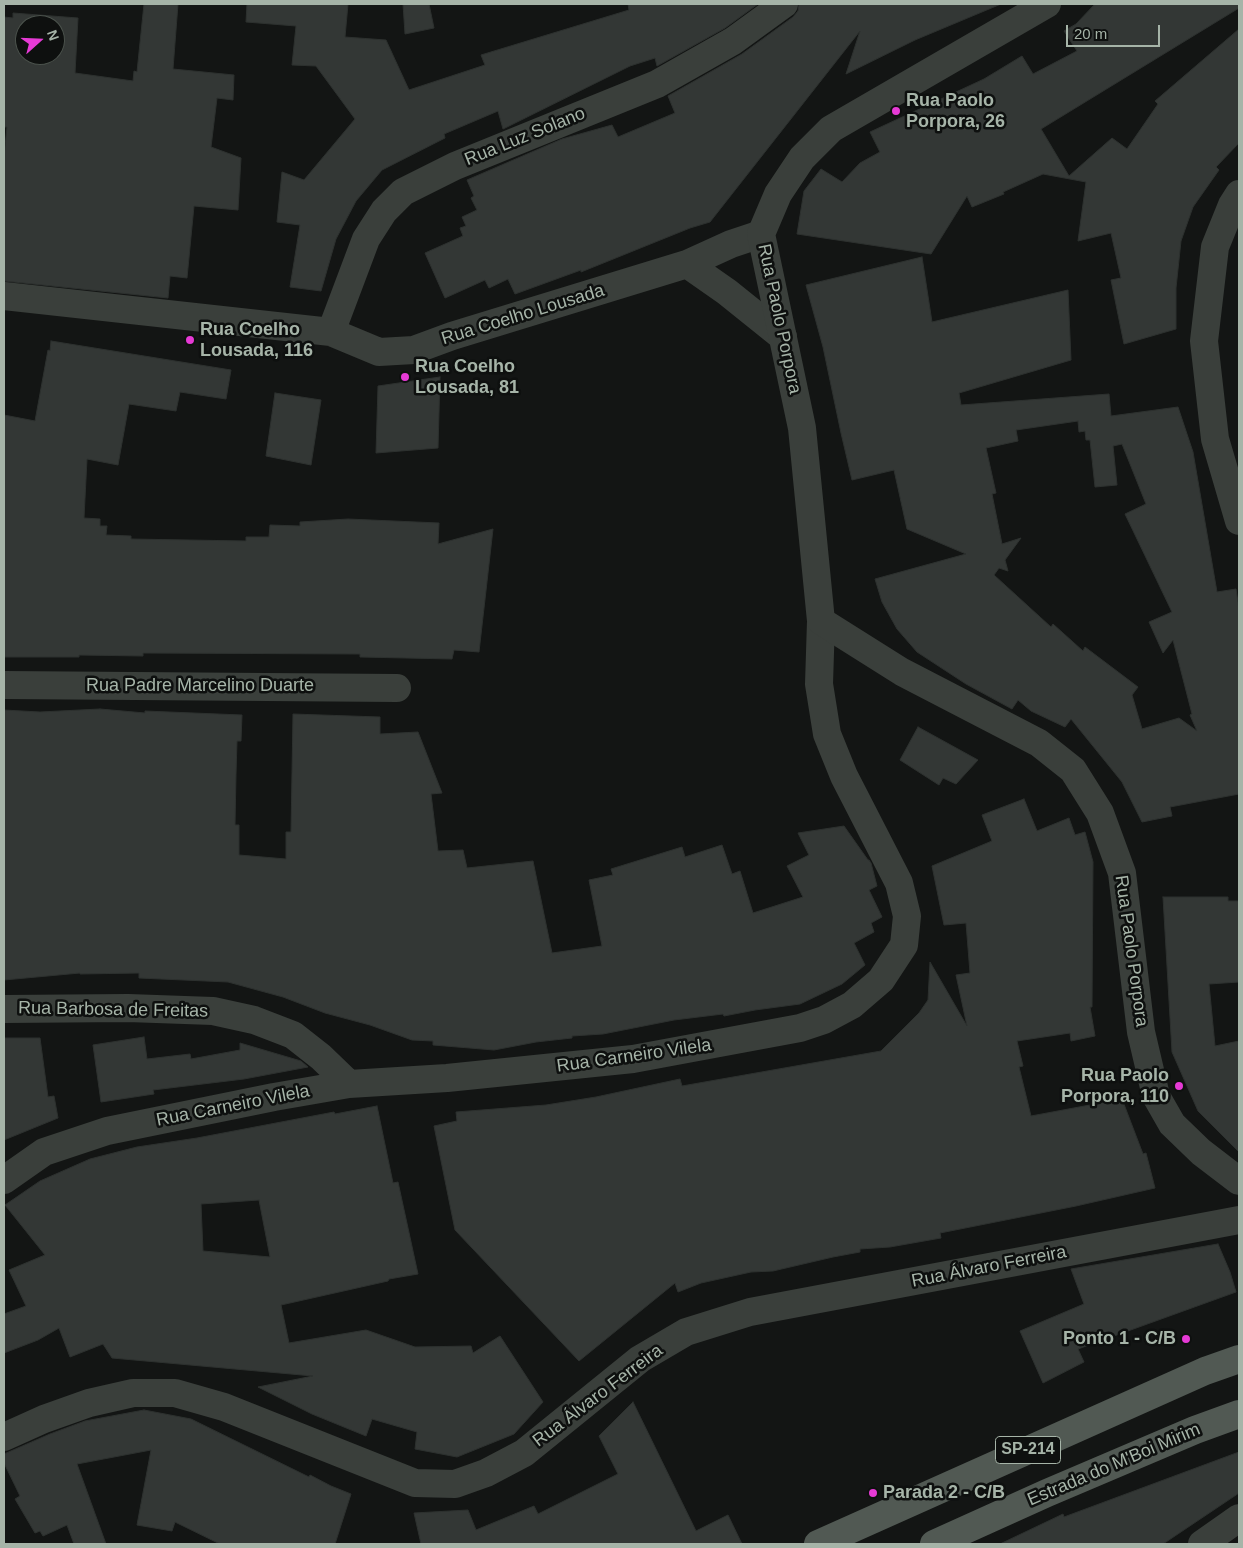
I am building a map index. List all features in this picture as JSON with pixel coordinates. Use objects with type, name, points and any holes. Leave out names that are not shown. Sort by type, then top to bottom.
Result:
[{"type":"main road","name":"SP-214","points":[[818,1544],[1206,1371],[1239,1359]]},
{"type":"main road","name":"Estrada do M'Boi Mirim","points":[[934,1544],[1055,1489],[1239,1414]]},
{"type":"street","name":"Rua Luz Solano","points":[[331,332],[366,239],[384,211],[403,192],[455,166],[657,84],[733,41],[784,4]]},
{"type":"street","name":"Rua Paolo Porpora","points":[[1047,4],[831,129],[802,158],[778,194],[761,234],[802,428],[820,621],[902,672],[1039,743],[1073,770],[1100,813],[1122,873],[1141,1032],[1156,1096],[1172,1124],[1201,1152],[1239,1180]]},
{"type":"street","points":[[1239,194],[1232,205],[1215,247],[1204,341],[1215,439],[1239,521]]},
{"type":"street","name":"Rua Coelho Lousada","points":[[4,296],[331,332],[379,352],[414,350],[452,336],[687,264],[731,244],[761,234]]},
{"type":"street","points":[[687,264],[727,292],[783,337]]},
{"type":"street","name":"Rua Carneiro Vilela","points":[[4,1180],[44,1152],[108,1131],[274,1097],[349,1084],[447,1078],[634,1059],[800,1028],[824,1020],[852,1005],[881,980],[904,945],[907,916],[899,883],[844,776],[827,734],[819,684],[820,621]]},
{"type":"street","points":[[820,653],[853,642]]},
{"type":"street","name":"Rua Padre Marcelino Duarte","points":[[4,685],[397,688]]},
{"type":"street","name":"Rua Barbosa de Freitas","points":[[4,1009],[128,1008],[213,1011],[254,1020],[293,1035],[322,1057],[349,1084]]},
{"type":"street","name":"Rua Álvaro Ferreira","points":[[4,1437],[44,1419],[89,1403],[133,1393],[175,1393],[224,1407],[415,1483],[455,1484],[486,1474],[524,1453],[640,1359],[686,1332],[750,1312],[1239,1220]]},
{"type":"street","points":[[1202,1544],[1239,1518]]},
{"type":"building","points":[[144,4],[178,4],[173,69],[234,75],[233,100],[217,98],[211,147],[241,158],[238,210],[194,206],[187,278],[170,276],[168,298],[4,281],[4,156],[7,127],[4,127],[4,17],[13,18],[13,13],[39,15],[15,15],[15,65],[65,65],[65,17],[78,18],[75,73],[133,81],[134,71],[137,72]]},
{"type":"building","points":[[247,4],[348,4],[345,37],[386,40],[409,90],[485,65],[481,55],[629,10],[628,4],[758,4],[725,28],[657,66],[655,58],[630,66],[503,129],[498,111],[444,134],[445,138],[382,170],[356,201],[336,239],[321,291],[290,287],[300,225],[277,222],[282,172],[304,180],[355,119],[316,66],[292,65],[296,26],[246,22]]},
{"type":"building","points":[[403,4],[429,4],[434,28],[405,34]]},
{"type":"building","points":[[799,4],[1001,4],[915,40],[846,74],[860,31],[710,222],[690,228],[581,272],[581,270],[515,294],[508,279],[489,288],[485,280],[445,298],[425,253],[463,236],[460,228],[466,226],[462,217],[477,210],[471,198],[474,196],[467,180],[562,139],[612,125],[618,137],[675,113],[668,96],[742,54],[793,17],[798,11]]},
{"type":"building","points":[[1095,4],[1239,4],[1239,8],[1041,129],[1069,176],[1112,138],[1127,149],[1158,104],[1155,101],[1239,29],[1239,143],[1216,167],[1219,170],[1193,207],[1181,241],[1176,288],[1176,329],[1124,344],[1111,280],[1121,278],[1111,233],[1078,241],[1086,182],[1043,174],[1003,192],[1004,194],[972,207],[967,196],[931,254],[797,234],[804,191],[821,169],[842,182],[860,163],[880,152],[870,132],[984,79],[1022,56],[1033,74],[1077,51],[1064,31],[1076,24]]},
{"type":"building","points":[[922,257],[932,322],[1068,290],[1071,360],[959,393],[961,405],[1109,394],[1111,416],[1178,407],[1193,452],[1217,592],[1236,589],[1239,609],[1239,794],[1170,807],[1172,816],[1142,822],[1122,782],[1071,719],[1065,727],[1031,711],[1018,700],[1012,709],[966,684],[917,652],[897,629],[882,602],[875,579],[966,554],[907,529],[894,470],[852,480],[823,347],[806,285]],"holes":[[[1078,421],[1079,432],[1085,431],[1086,440],[1090,440],[1095,487],[1117,485],[1113,446],[1122,444],[1146,504],[1125,514],[1172,612],[1149,622],[1163,653],[1173,640],[1192,714],[1190,715],[1197,731],[1179,718],[1142,729],[1132,695],[1138,687],[1085,647],[1083,651],[1053,624],[1051,627],[994,575],[999,568],[1008,571],[1005,560],[1021,538],[1002,544],[992,494],[996,493],[986,448],[1018,441],[1016,430]]]},
{"type":"building","points":[[51,341],[231,370],[226,399],[180,392],[176,411],[129,404],[118,465],[87,459],[84,518],[100,519],[100,526],[107,526],[106,535],[131,536],[131,539],[246,541],[246,537],[269,537],[270,525],[300,526],[300,522],[348,519],[439,523],[438,544],[493,529],[479,652],[454,650],[452,659],[360,657],[360,654],[143,653],[143,656],[4,657],[4,415],[35,421]]},
{"type":"building","points":[[440,377],[438,448],[376,453],[378,386]]},
{"type":"building","points":[[275,393],[321,400],[311,465],[266,456]]},
{"type":"building","points":[[100,709],[145,713],[145,711],[242,715],[241,741],[237,741],[236,774],[235,825],[239,825],[239,855],[286,859],[286,832],[291,832],[293,714],[380,717],[380,734],[418,732],[442,793],[431,794],[438,851],[463,850],[467,868],[533,861],[552,953],[602,946],[589,880],[613,875],[611,869],[682,847],[685,857],[722,845],[732,874],[740,871],[753,913],[803,897],[787,866],[809,855],[798,833],[844,826],[871,863],[877,886],[869,890],[882,917],[871,923],[874,932],[854,943],[865,965],[842,984],[800,1004],[724,1016],[723,1014],[674,1020],[603,1034],[572,1036],[572,1038],[536,1042],[494,1050],[433,1045],[433,1041],[412,1040],[370,1025],[325,1013],[283,997],[228,982],[139,978],[139,973],[80,973],[4,980],[4,710],[40,712]]},
{"type":"building","points":[[918,727],[978,760],[956,784],[943,778],[939,785],[900,760]]},
{"type":"building","points":[[1024,799],[1037,831],[1069,818],[1075,835],[1085,832],[1093,862],[1092,1007],[1090,1007],[1095,1036],[1071,1041],[1070,1033],[1017,1041],[1023,1066],[1019,1067],[1031,1116],[1122,1099],[1143,1154],[1146,1153],[1155,1188],[940,1233],[941,1238],[890,1247],[860,1249],[860,1252],[773,1271],[751,1272],[701,1283],[678,1292],[675,1283],[579,1361],[455,1230],[434,1126],[457,1121],[456,1112],[546,1105],[596,1097],[680,1079],[682,1086],[881,1051],[919,1013],[928,1000],[930,962],[967,1026],[956,975],[970,973],[966,923],[944,925],[932,866],[992,841],[982,815]]},
{"type":"building","points":[[1163,897],[1228,897],[1228,901],[1239,901],[1239,982],[1209,984],[1215,1046],[1239,1041],[1239,1152],[1198,1111],[1172,1052]]},
{"type":"building","points":[[144,1037],[147,1059],[190,1054],[191,1059],[240,1050],[240,1043],[301,1061],[308,1067],[244,1079],[153,1090],[154,1094],[101,1102],[93,1045]]},
{"type":"building","points":[[4,1038],[40,1038],[48,1097],[54,1096],[58,1118],[4,1140]]},
{"type":"building","points":[[377,1106],[393,1183],[398,1182],[418,1274],[389,1279],[388,1281],[281,1305],[289,1343],[366,1330],[415,1347],[471,1346],[473,1353],[500,1336],[543,1402],[514,1434],[457,1457],[415,1449],[417,1432],[372,1419],[366,1436],[312,1414],[258,1387],[313,1376],[112,1358],[103,1344],[70,1357],[59,1328],[38,1340],[4,1353],[4,1314],[26,1306],[9,1270],[45,1255],[5,1205],[40,1181],[90,1159],[137,1147],[197,1138],[334,1112],[335,1114]],"holes":[[[259,1200],[270,1257],[203,1251],[201,1204]]]},
{"type":"building","points":[[1218,1244],[1236,1292],[1078,1349],[1084,1362],[1043,1383],[1020,1331],[1084,1304],[1071,1269]]},
{"type":"building","points":[[633,1402],[696,1531],[728,1515],[742,1544],[421,1544],[414,1513],[468,1510],[476,1530],[534,1506],[538,1514],[618,1474],[599,1436]]},
{"type":"building","points":[[144,1410],[191,1419],[309,1477],[310,1475],[351,1494],[335,1544],[220,1544],[175,1522],[172,1531],[137,1525],[151,1450],[77,1464],[106,1544],[74,1544],[67,1525],[43,1536],[40,1531],[35,1533],[15,1499],[20,1496],[4,1463],[4,1454],[85,1421]]},
{"type":"building","points":[[1239,1452],[1239,1493],[1163,1544],[1000,1544],[1063,1514],[1064,1517]]},
{"type":"place","name":"Rua Paolo Porpora, 26","points":[[896,111]]},
{"type":"place","name":"Rua Coelho Lousada, 116","points":[[190,340]]},
{"type":"place","name":"Rua Coelho Lousada, 81","points":[[405,377]]},
{"type":"place","name":"Rua Paolo Porpora, 110","points":[[1179,1086]]},
{"type":"place","name":"Ponto 1 - C/B","points":[[1186,1339]]},
{"type":"place","name":"Parada 2 - C/B","points":[[873,1493]]}]
